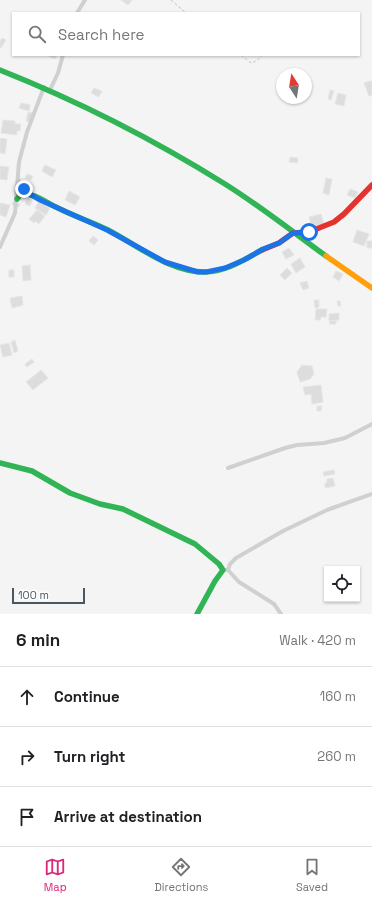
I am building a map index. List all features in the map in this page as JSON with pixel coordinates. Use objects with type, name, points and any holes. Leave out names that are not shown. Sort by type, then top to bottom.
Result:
[{"type":"street","points":[[78,12],[85,0]]},
{"type":"street","points":[[50,90],[58,73],[63,56]]},
{"type":"street","points":[[0,70],[50,90],[120,124],[180,157],[226,185],[372,288]]},
{"type":"street","points":[[0,247],[15,212],[19,162],[27,132],[44,88]]},
{"type":"street","points":[[18,180],[28,193],[107,230],[165,262],[198,272],[206,272],[229,267],[263,249],[279,243],[293,233],[309,232],[320,228],[344,214],[372,185]]},
{"type":"street","points":[[17,199],[21,194],[28,193]]},
{"type":"street","points":[[306,242],[309,232]]},
{"type":"street","points":[[228,468],[285,448],[297,445],[324,443],[345,438],[372,424]]},
{"type":"street","points":[[0,462],[32,471],[70,493],[100,504],[123,509],[195,544],[239,582],[274,604],[280,614]]},
{"type":"street","points":[[197,614],[215,581],[236,558],[283,531],[327,510],[372,494]]},
{"type":"path","points":[[171,0],[185,12]]},
{"type":"path","points":[[242,56],[251,62],[256,61],[262,56]]},
{"type":"building","points":[[121,0],[132,0],[128,5]]},
{"type":"building","points":[[2,38],[6,40],[0,48],[0,41]]},
{"type":"building","points":[[48,56],[56,56],[55,59]]},
{"type":"building","points":[[370,81],[372,82],[372,95],[369,96],[364,83]]},
{"type":"building","points":[[94,88],[102,91],[99,97],[91,93]]},
{"type":"building","points":[[330,90],[334,91],[331,100],[328,99]]},
{"type":"building","points":[[338,93],[346,95],[344,106],[335,104]]},
{"type":"building","points":[[21,103],[30,105],[29,111],[19,108]]},
{"type":"building","points":[[28,112],[34,113],[32,122],[26,121]]},
{"type":"building","points":[[3,120],[15,121],[15,124],[21,124],[20,131],[17,131],[17,135],[1,133]]},
{"type":"building","points":[[0,138],[7,139],[5,154],[0,153]]},
{"type":"building","points":[[290,157],[298,158],[298,163],[289,162]]},
{"type":"building","points":[[45,165],[56,170],[52,177],[42,171]]},
{"type":"building","points":[[0,166],[9,167],[7,180],[0,179]]},
{"type":"building","points":[[27,174],[33,176],[31,180],[25,178]]},
{"type":"building","points":[[326,178],[332,179],[329,195],[323,193]]},
{"type":"building","points":[[350,189],[358,192],[355,198],[347,195]]},
{"type":"building","points":[[69,191],[80,197],[75,205],[65,200]]},
{"type":"building","points":[[30,192],[35,194],[30,206],[25,204]]},
{"type":"building","points":[[13,201],[20,204],[19,207],[12,205]]},
{"type":"building","points":[[39,201],[50,208],[46,215],[35,208]]},
{"type":"building","points":[[0,203],[10,205],[6,217],[0,215]]},
{"type":"building","points":[[37,210],[45,216],[39,224],[35,221],[34,223],[29,219]]},
{"type":"building","points":[[321,214],[324,224],[312,228],[309,217]]},
{"type":"building","points":[[357,230],[369,234],[364,246],[353,242]]},
{"type":"building","points":[[93,236],[98,240],[94,245],[89,241]]},
{"type":"building","points":[[367,241],[372,241],[372,248],[367,248]]},
{"type":"building","points":[[289,248],[294,255],[286,259],[282,252]]},
{"type":"building","points":[[300,258],[305,267],[296,273],[291,264]]},
{"type":"building","points":[[30,265],[31,280],[23,281],[22,266]]},
{"type":"building","points":[[287,268],[292,273],[285,280],[280,275]]},
{"type":"building","points":[[9,270],[14,270],[14,277],[9,277]]},
{"type":"building","points":[[336,271],[343,274],[339,281],[333,277]]},
{"type":"building","points":[[307,281],[309,288],[303,290],[300,283]]},
{"type":"building","points":[[22,296],[23,305],[12,308],[10,298]]},
{"type":"building","points":[[314,300],[319,300],[319,307],[315,308]]},
{"type":"building","points":[[337,301],[340,301],[341,306],[338,306]]},
{"type":"building","points":[[316,309],[327,309],[326,317],[321,317],[320,320],[315,320]]},
{"type":"building","points":[[339,313],[339,320],[329,321],[329,314]]},
{"type":"building","points":[[330,321],[336,321],[336,324],[329,324]]},
{"type":"building","points":[[15,340],[18,351],[14,353],[11,342]]},
{"type":"building","points":[[9,343],[12,355],[3,357],[0,345]]},
{"type":"building","points":[[32,359],[34,362],[27,367],[25,364]]},
{"type":"building","points":[[302,365],[312,366],[314,374],[310,379],[300,382],[297,372]]},
{"type":"building","points":[[41,370],[48,378],[33,390],[26,382]]},
{"type":"building","points":[[321,385],[323,402],[312,404],[311,394],[305,395],[303,387]]},
{"type":"building","points":[[317,406],[322,406],[321,411],[317,411]]},
{"type":"building","points":[[334,470],[335,474],[324,476],[323,472]]},
{"type":"building","points":[[333,478],[335,486],[325,488],[327,479]]},
{"type":"traffic: fast","points":[[0,70],[115,122],[198,167],[264,210],[326,256]]},
{"type":"traffic: fast","points":[[17,199],[21,194],[36,197],[108,230],[167,263],[192,271],[205,272],[220,270],[262,250]]},
{"type":"traffic: fast","points":[[0,463],[32,471],[70,493],[100,504],[123,509],[195,544],[219,564],[223,570],[215,581],[197,614]]},
{"type":"traffic: slow","points":[[326,256],[372,288]]},
{"type":"traffic: jam","points":[[262,250],[279,243],[293,233],[309,232],[334,222],[344,214],[372,185]]},
{"type":"route","points":[[24,189],[40,200],[107,230],[170,265],[198,272],[225,268],[244,260],[263,249],[279,243],[293,233],[309,232]]}]
